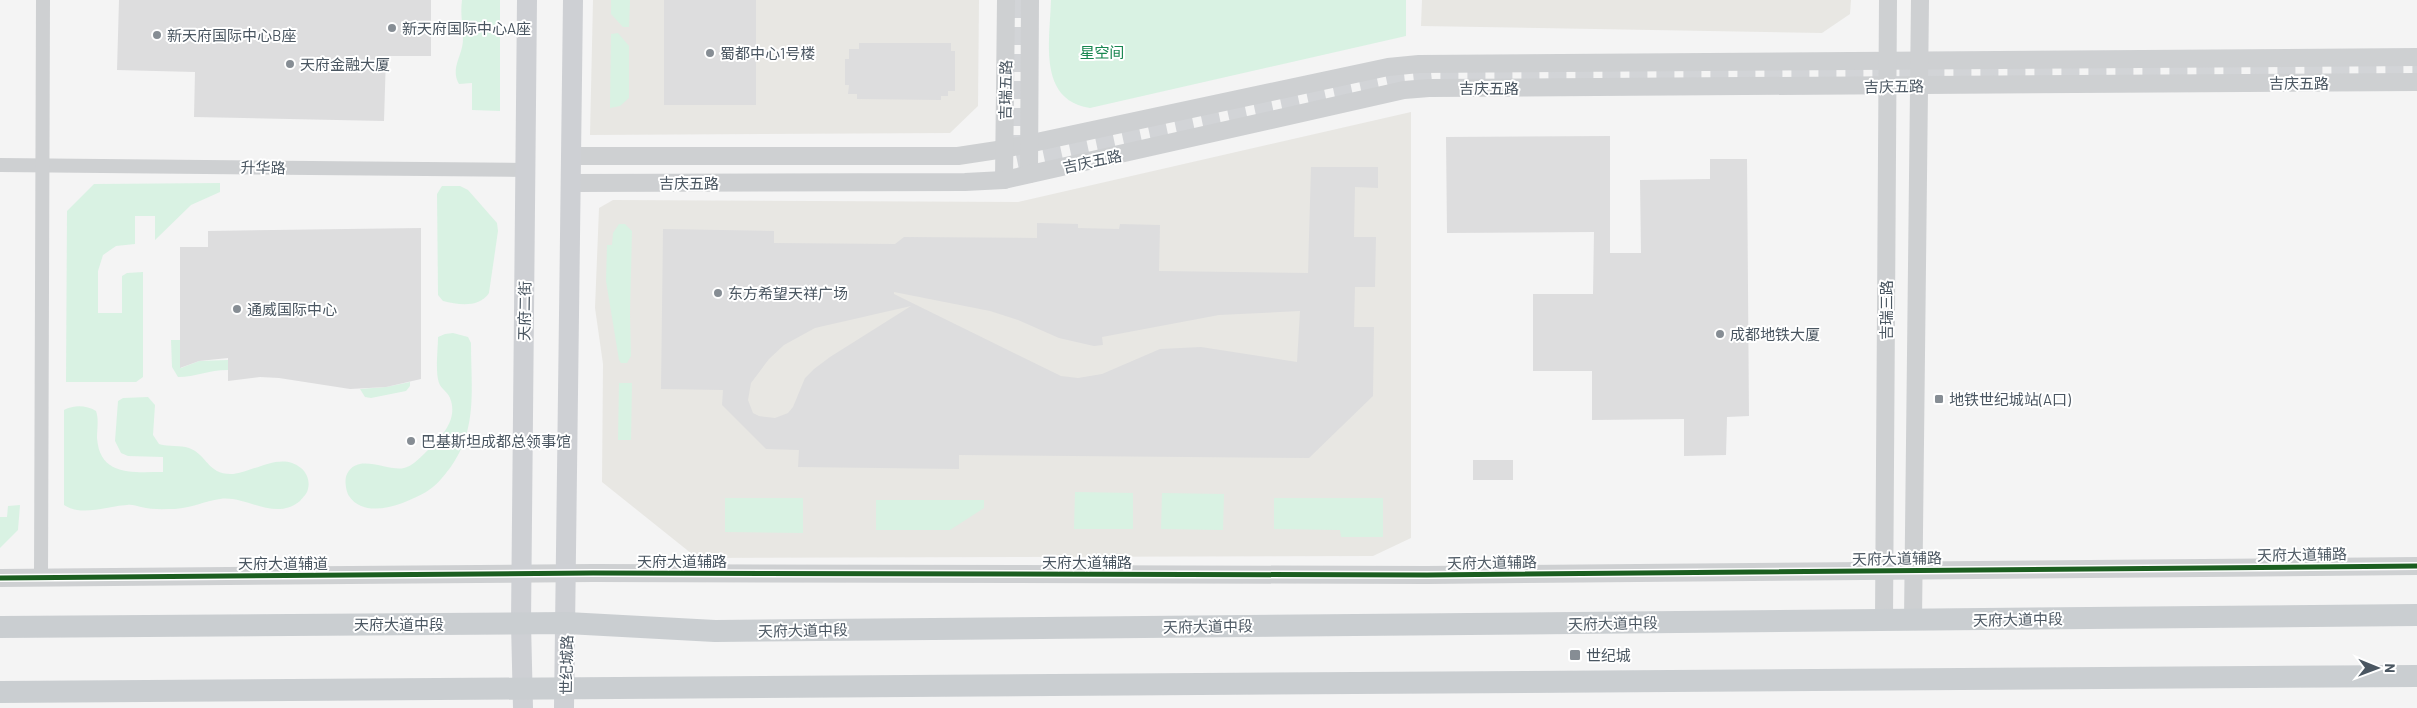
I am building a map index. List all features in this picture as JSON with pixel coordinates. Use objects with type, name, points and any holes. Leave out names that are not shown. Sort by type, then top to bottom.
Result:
[{"type":"main road","name":"天府二街","points":[[521,623],[527,0]]},
{"type":"main road","points":[[566,623],[573,0]]},
{"type":"main road","name":"天府大道中段","points":[[0,628],[566,623],[725,631],[2417,615]]},
{"type":"main road","points":[[521,623],[522,698]]},
{"type":"main road","name":"世纪城路","points":[[565,698],[566,623]]},
{"type":"main road","points":[[0,692],[565,698],[735,689],[2417,676]]},
{"type":"street","points":[[41,577],[43,0]]},
{"type":"street","name":"吉瑞五路","points":[[1004,180],[1006,0]]},
{"type":"street","name":"吉瑞五路","points":[[1029,174],[1030,0]]},
{"type":"street","name":"吉瑞三路","points":[[1884,620],[1888,0]]},
{"type":"street","name":"吉瑞三路","points":[[1913,620],[1920,0]]},
{"type":"street","name":"吉庆五路","points":[[571,156],[958,156],[1004,149],[1379,69],[1420,64],[2417,56]]},
{"type":"street","name":"吉庆五路","points":[[571,183],[965,182],[1004,180],[1404,90],[2417,82]]},
{"type":"street","name":"升华路","points":[[0,165],[526,170]]},
{"type":"street","name":"天府大道辅路","points":[[567,574],[1426,575],[2417,566]]},
{"type":"street","name":"天府大道辅道","points":[[0,578],[567,574]]},
{"type":"shaded area","points":[[593,0],[979,0],[978,106],[950,133],[590,135]]},
{"type":"shaded area","points":[[1422,0],[1851,0],[1850,14],[1822,33],[1421,26]]},
{"type":"shaded area","name":"东方希望天祥广场","points":[[1411,112],[1411,538],[1373,556],[697,558],[602,482],[603,364],[595,308],[599,208],[613,200],[1018,202]]},
{"type":"green space","points":[[462,0],[500,0],[500,111],[472,110],[472,83],[459,84],[456,67],[463,39]]},
{"type":"green space","points":[[611,0],[630,0],[629,27],[623,27],[611,14]]},
{"type":"green space","name":"星空间","points":[[1051,0],[1406,0],[1406,36],[1090,108],[1073,103],[1061,93],[1054,81],[1050,66],[1049,50]]},
{"type":"green space","points":[[618,33],[629,46],[629,98],[620,106],[610,108],[611,34]]},
{"type":"green space","points":[[220,183],[220,192],[191,205],[155,240],[155,216],[135,216],[135,244],[116,246],[103,255],[98,271],[98,313],[122,313],[122,276],[127,273],[143,272],[143,377],[136,382],[66,382],[67,211],[94,184]]},
{"type":"green space","points":[[442,186],[460,186],[468,190],[497,223],[498,231],[489,293],[485,298],[474,303],[462,304],[443,301],[438,295],[437,194]]},
{"type":"green space","points":[[619,224],[625,224],[632,231],[631,356],[627,363],[621,363],[619,360],[606,281],[607,245],[612,245],[613,233]]},
{"type":"green space","points":[[453,333],[468,337],[471,343],[471,408],[465,438],[459,453],[450,468],[430,490],[408,501],[376,509],[356,503],[349,496],[346,485],[346,476],[352,468],[358,464],[366,463],[397,469],[407,467],[431,448],[442,435],[450,421],[452,406],[449,396],[440,385],[438,378],[438,337]]},
{"type":"green space","points":[[171,340],[180,340],[181,368],[199,361],[228,360],[228,370],[178,377],[172,367]]},
{"type":"green space","points":[[410,382],[410,386],[406,391],[371,398],[365,397],[360,389],[386,387]]},
{"type":"green space","points":[[619,383],[632,383],[631,440],[618,440]]},
{"type":"green space","points":[[148,397],[155,405],[153,435],[159,444],[189,448],[200,455],[213,468],[224,473],[233,474],[276,462],[285,461],[293,463],[301,468],[306,475],[309,483],[307,492],[300,501],[290,507],[281,509],[271,509],[230,499],[214,500],[175,509],[149,509],[129,505],[87,511],[64,505],[64,410],[80,406],[96,411],[99,451],[104,460],[111,466],[130,472],[163,472],[163,457],[128,456],[121,453],[115,441],[118,401],[123,398]]},
{"type":"green space","points":[[1075,492],[1133,493],[1133,529],[1074,529]]},
{"type":"green space","points":[[1162,493],[1224,494],[1223,530],[1161,529]]},
{"type":"green space","points":[[725,498],[803,498],[803,533],[725,532]]},
{"type":"green space","points":[[1274,498],[1383,498],[1383,537],[1341,537],[1340,530],[1274,529]]},
{"type":"green space","points":[[876,500],[984,500],[984,508],[950,530],[876,530]]},
{"type":"green space","points":[[20,505],[18,530],[0,548],[0,517],[7,517],[8,506]]},
{"type":"building","name":"天府金融大厦","points":[[119,0],[431,0],[431,56],[386,56],[384,121],[194,117],[195,72],[117,70]]},
{"type":"building","name":"蜀都中心1号楼","points":[[664,0],[756,0],[756,105],[664,105]]},
{"type":"building","points":[[859,43],[951,43],[951,51],[955,51],[955,91],[948,91],[948,96],[941,96],[941,100],[857,99],[857,94],[848,94],[849,85],[845,85],[845,59],[849,59],[849,49],[859,49]]},
{"type":"building","points":[[1610,136],[1610,253],[1641,253],[1640,180],[1710,179],[1710,159],[1747,159],[1749,416],[1727,417],[1726,455],[1684,456],[1684,419],[1592,420],[1592,371],[1533,371],[1533,294],[1593,294],[1594,232],[1447,233],[1446,137]]},
{"type":"building","points":[[1311,167],[1378,167],[1378,188],[1355,187],[1354,237],[1376,237],[1375,287],[1355,287],[1354,327],[1374,327],[1373,396],[1309,458],[959,455],[959,469],[798,467],[799,450],[766,449],[722,405],[723,390],[661,389],[663,229],[774,231],[774,243],[895,244],[904,237],[1037,238],[1037,223],[1078,224],[1078,228],[1119,229],[1120,224],[1160,225],[1159,271],[1308,273]],"holes":[[[894,292],[990,311],[1018,320],[1059,338],[1094,346],[1103,345],[1102,337],[1219,315],[1300,311],[1297,362],[1201,347],[1160,349],[1102,374],[1078,378],[1061,376],[894,294]],[[911,306],[814,369],[805,378],[793,407],[788,413],[775,418],[759,416],[753,413],[748,400],[751,383],[769,359],[784,345],[815,328]]]},
{"type":"building","points":[[421,228],[421,379],[386,387],[350,389],[279,378],[260,377],[228,381],[228,358],[199,361],[180,368],[180,247],[208,247],[208,231]]},
{"type":"building","points":[[1473,460],[1513,460],[1513,480],[1473,480]]},
{"type":"tunnel","points":[[1017,0],[1015,160],[1394,80],[1432,76],[2417,69]]},
{"type":"cycle path","points":[[0,578],[593,573],[1427,575],[2417,566]]},
{"type":"place","name":"新天府国际中心A座","points":[[392,28]]},
{"type":"place","name":"新天府国际中心B座","points":[[157,35]]},
{"type":"place","name":"蜀都中心1号楼","points":[[710,53]]},
{"type":"place","name":"天府金融大厦","points":[[290,64]]},
{"type":"place","name":"东方希望天祥广场","points":[[718,293]]},
{"type":"place","name":"通威国际中心","points":[[237,309]]},
{"type":"place","name":"成都地铁大厦","points":[[1720,334]]},
{"type":"place","name":"地铁世纪城站(A口)","points":[[1939,399]]},
{"type":"place","name":"巴基斯坦成都总领事馆","points":[[411,441]]},
{"type":"place","name":"世纪城","points":[[1575,655]]}]
